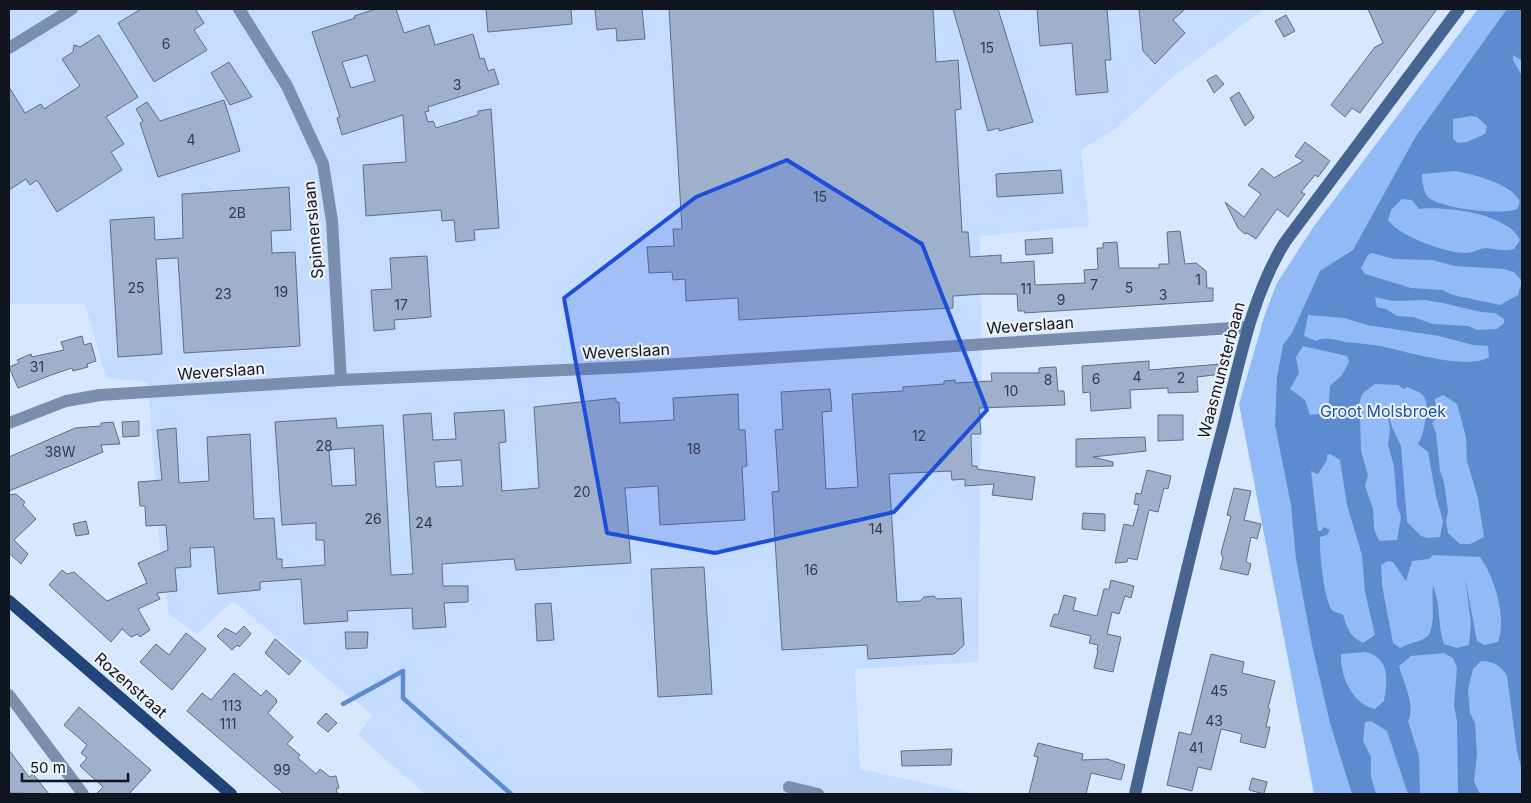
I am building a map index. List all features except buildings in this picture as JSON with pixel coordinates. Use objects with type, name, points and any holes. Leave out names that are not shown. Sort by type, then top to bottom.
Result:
[{"type":"main road","name":"Rozenstraat","points":[[9,601],[231,794]]},
{"type":"street","points":[[9,48],[72,9]]},
{"type":"street","name":"Spinnerslaan","points":[[239,9],[287,86],[323,164],[332,220],[341,380]]},
{"type":"street","name":"Waasmunsterbaan","points":[[1135,794],[1194,538],[1248,327],[1270,268],[1285,242],[1459,9]]},
{"type":"street","name":"Weverslaan","points":[[9,422],[66,401],[100,395],[341,380],[631,367],[1248,327]]},
{"type":"street","points":[[9,695],[84,794]]},
{"type":"street","points":[[789,787],[818,794]]},
{"type":"highlighted area","points":[[787,160],[922,244],[987,410],[894,512],[715,553],[607,533],[564,298],[696,197]]},
{"type":"shaded area","points":[[9,9],[1264,9],[1175,75],[1115,129],[1081,150],[1089,226],[980,236],[982,353],[978,662],[855,669],[860,769],[975,794],[425,794],[358,735],[372,715],[233,601],[197,634],[169,614],[159,539],[148,382],[106,378],[85,304],[9,304]]},
{"type":"shaded area","points":[[1507,9],[1522,9],[1521,60],[1513,55],[1513,60],[1522,76],[1522,281],[1522,771],[1517,751],[1507,676],[1503,669],[1497,665],[1481,661],[1473,669],[1468,690],[1470,713],[1475,723],[1477,755],[1474,781],[1480,794],[1458,794],[1457,721],[1454,705],[1457,668],[1453,658],[1444,653],[1411,656],[1399,666],[1410,701],[1411,708],[1408,721],[1419,756],[1420,794],[1408,794],[1387,731],[1371,721],[1365,722],[1363,741],[1371,757],[1371,777],[1376,794],[1352,794],[1330,723],[1312,645],[1296,559],[1291,505],[1275,425],[1277,377],[1283,345],[1292,333],[1320,271],[1353,250],[1416,136]],"holes":[[[1477,117],[1487,126],[1485,134],[1467,142],[1458,143],[1453,139],[1453,119]],[[1456,171],[1501,185],[1516,195],[1520,202],[1517,209],[1498,212],[1470,210],[1442,204],[1427,196],[1422,174]],[[1402,199],[1412,200],[1419,209],[1459,210],[1489,218],[1502,223],[1513,231],[1520,240],[1514,249],[1510,250],[1487,248],[1468,253],[1456,252],[1423,242],[1394,226],[1388,220],[1391,210]],[[1372,253],[1394,259],[1432,260],[1455,266],[1504,269],[1514,272],[1522,281],[1518,295],[1500,305],[1453,295],[1442,290],[1411,288],[1365,274],[1361,268],[1368,255]],[[1375,297],[1392,301],[1425,300],[1481,312],[1495,313],[1504,319],[1504,323],[1497,329],[1477,330],[1468,326],[1433,324],[1413,317],[1397,316],[1386,309],[1377,307]],[[1308,315],[1344,318],[1367,325],[1439,336],[1473,345],[1488,346],[1489,357],[1480,361],[1452,361],[1380,346],[1323,339],[1316,341],[1304,336]],[[1303,346],[1347,356],[1349,362],[1342,375],[1330,386],[1328,413],[1310,415],[1305,400],[1290,389],[1299,373],[1296,357]],[[1375,384],[1398,385],[1404,389],[1407,387],[1423,395],[1426,401],[1426,420],[1418,444],[1428,452],[1436,496],[1443,521],[1440,537],[1428,538],[1421,536],[1407,522],[1401,446],[1392,427],[1385,401],[1390,429],[1388,445],[1394,466],[1397,505],[1401,517],[1397,540],[1379,541],[1374,529],[1373,509],[1365,486],[1368,475],[1361,451],[1360,417],[1353,406],[1359,404],[1362,394]],[[1443,395],[1457,404],[1466,437],[1467,461],[1478,498],[1484,537],[1470,544],[1460,544],[1448,533],[1446,521],[1448,511],[1444,482],[1440,471],[1436,433],[1432,423],[1436,419],[1435,399]],[[1330,454],[1340,460],[1347,505],[1362,555],[1365,592],[1375,635],[1363,643],[1352,635],[1343,615],[1333,611],[1327,598],[1321,564],[1320,537],[1327,535],[1330,530],[1324,527],[1321,531],[1318,531],[1311,471],[1318,474],[1327,460],[1327,455]],[[1433,555],[1480,557],[1495,587],[1498,598],[1501,622],[1498,642],[1484,645],[1477,641],[1465,577],[1471,623],[1469,645],[1457,648],[1444,644],[1433,586],[1433,617],[1429,635],[1422,640],[1400,648],[1393,643],[1382,585],[1381,565],[1388,561],[1393,562],[1406,581],[1412,561],[1429,559]],[[1365,652],[1379,659],[1383,664],[1386,678],[1384,701],[1375,709],[1360,701],[1349,688],[1343,671],[1341,654]]]},
{"type":"green space","name":"Groot Molsbroek","points":[[1478,9],[1522,9],[1522,794],[1314,794],[1239,404],[1265,314],[1277,283],[1312,229]]},
{"type":"waterway","points":[[343,704],[403,671],[403,698],[511,794]]}]
